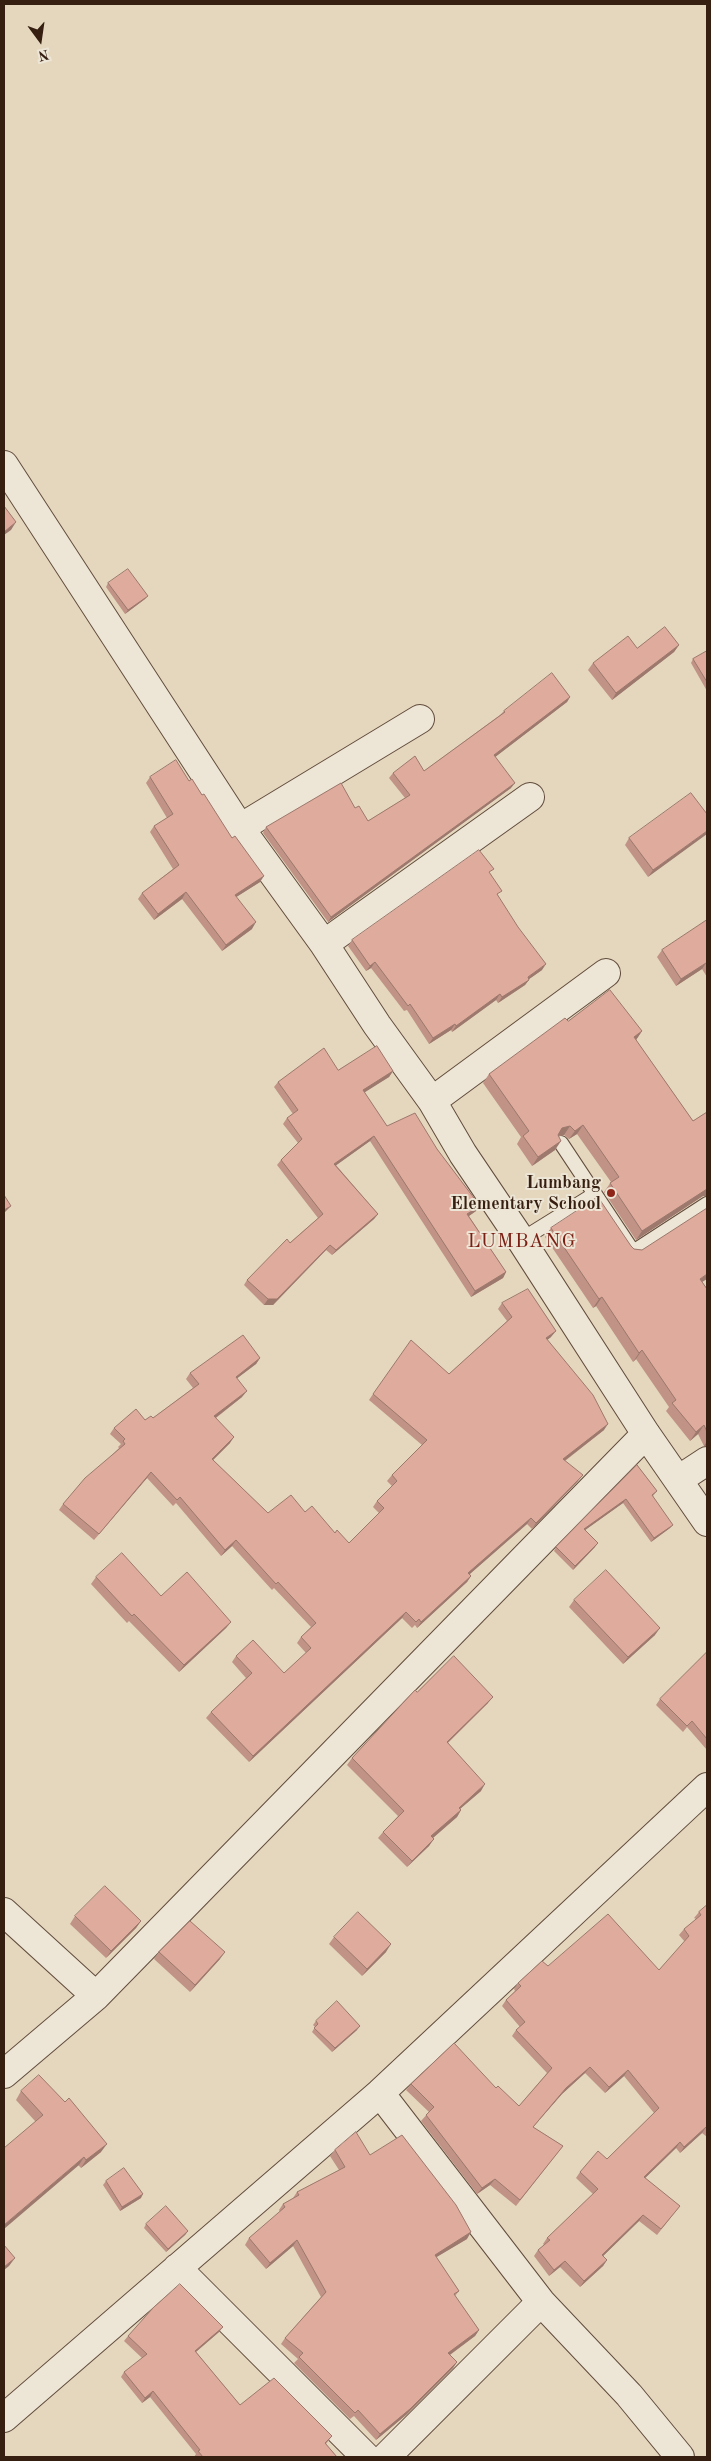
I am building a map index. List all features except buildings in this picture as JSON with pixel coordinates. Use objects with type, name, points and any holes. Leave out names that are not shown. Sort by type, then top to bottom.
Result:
[{"type":"street","points":[[4,465],[240,828],[324,944],[377,1025],[432,1101],[463,1154],[521,1240],[646,1434],[707,1522]]},
{"type":"street","points":[[240,828],[420,719]]},
{"type":"street","points":[[324,944],[530,797]]},
{"type":"street","points":[[432,1101],[606,973]]},
{"type":"street","points":[[4,2074],[96,1996],[646,1434]]},
{"type":"street","points":[[678,1480],[707,1461]]},
{"type":"street","points":[[4,2418],[380,2093],[707,1787]]},
{"type":"street","points":[[4,1912],[96,1996]]},
{"type":"street","points":[[380,2093],[541,2302],[629,2395],[680,2457]]},
{"type":"street","points":[[177,2268],[366,2457]]},
{"type":"street","points":[[386,2457],[541,2302]]},
{"type":"lane","points":[[561,1143],[634,1250],[707,1204]]},
{"type":"lane","points":[[521,1240],[595,1194]]},
{"type":"place","name":"Lumbang Elementary School","points":[[611,1193]]},
{"type":"district","name":"LUMBANG","points":[[522,1242]]}]
